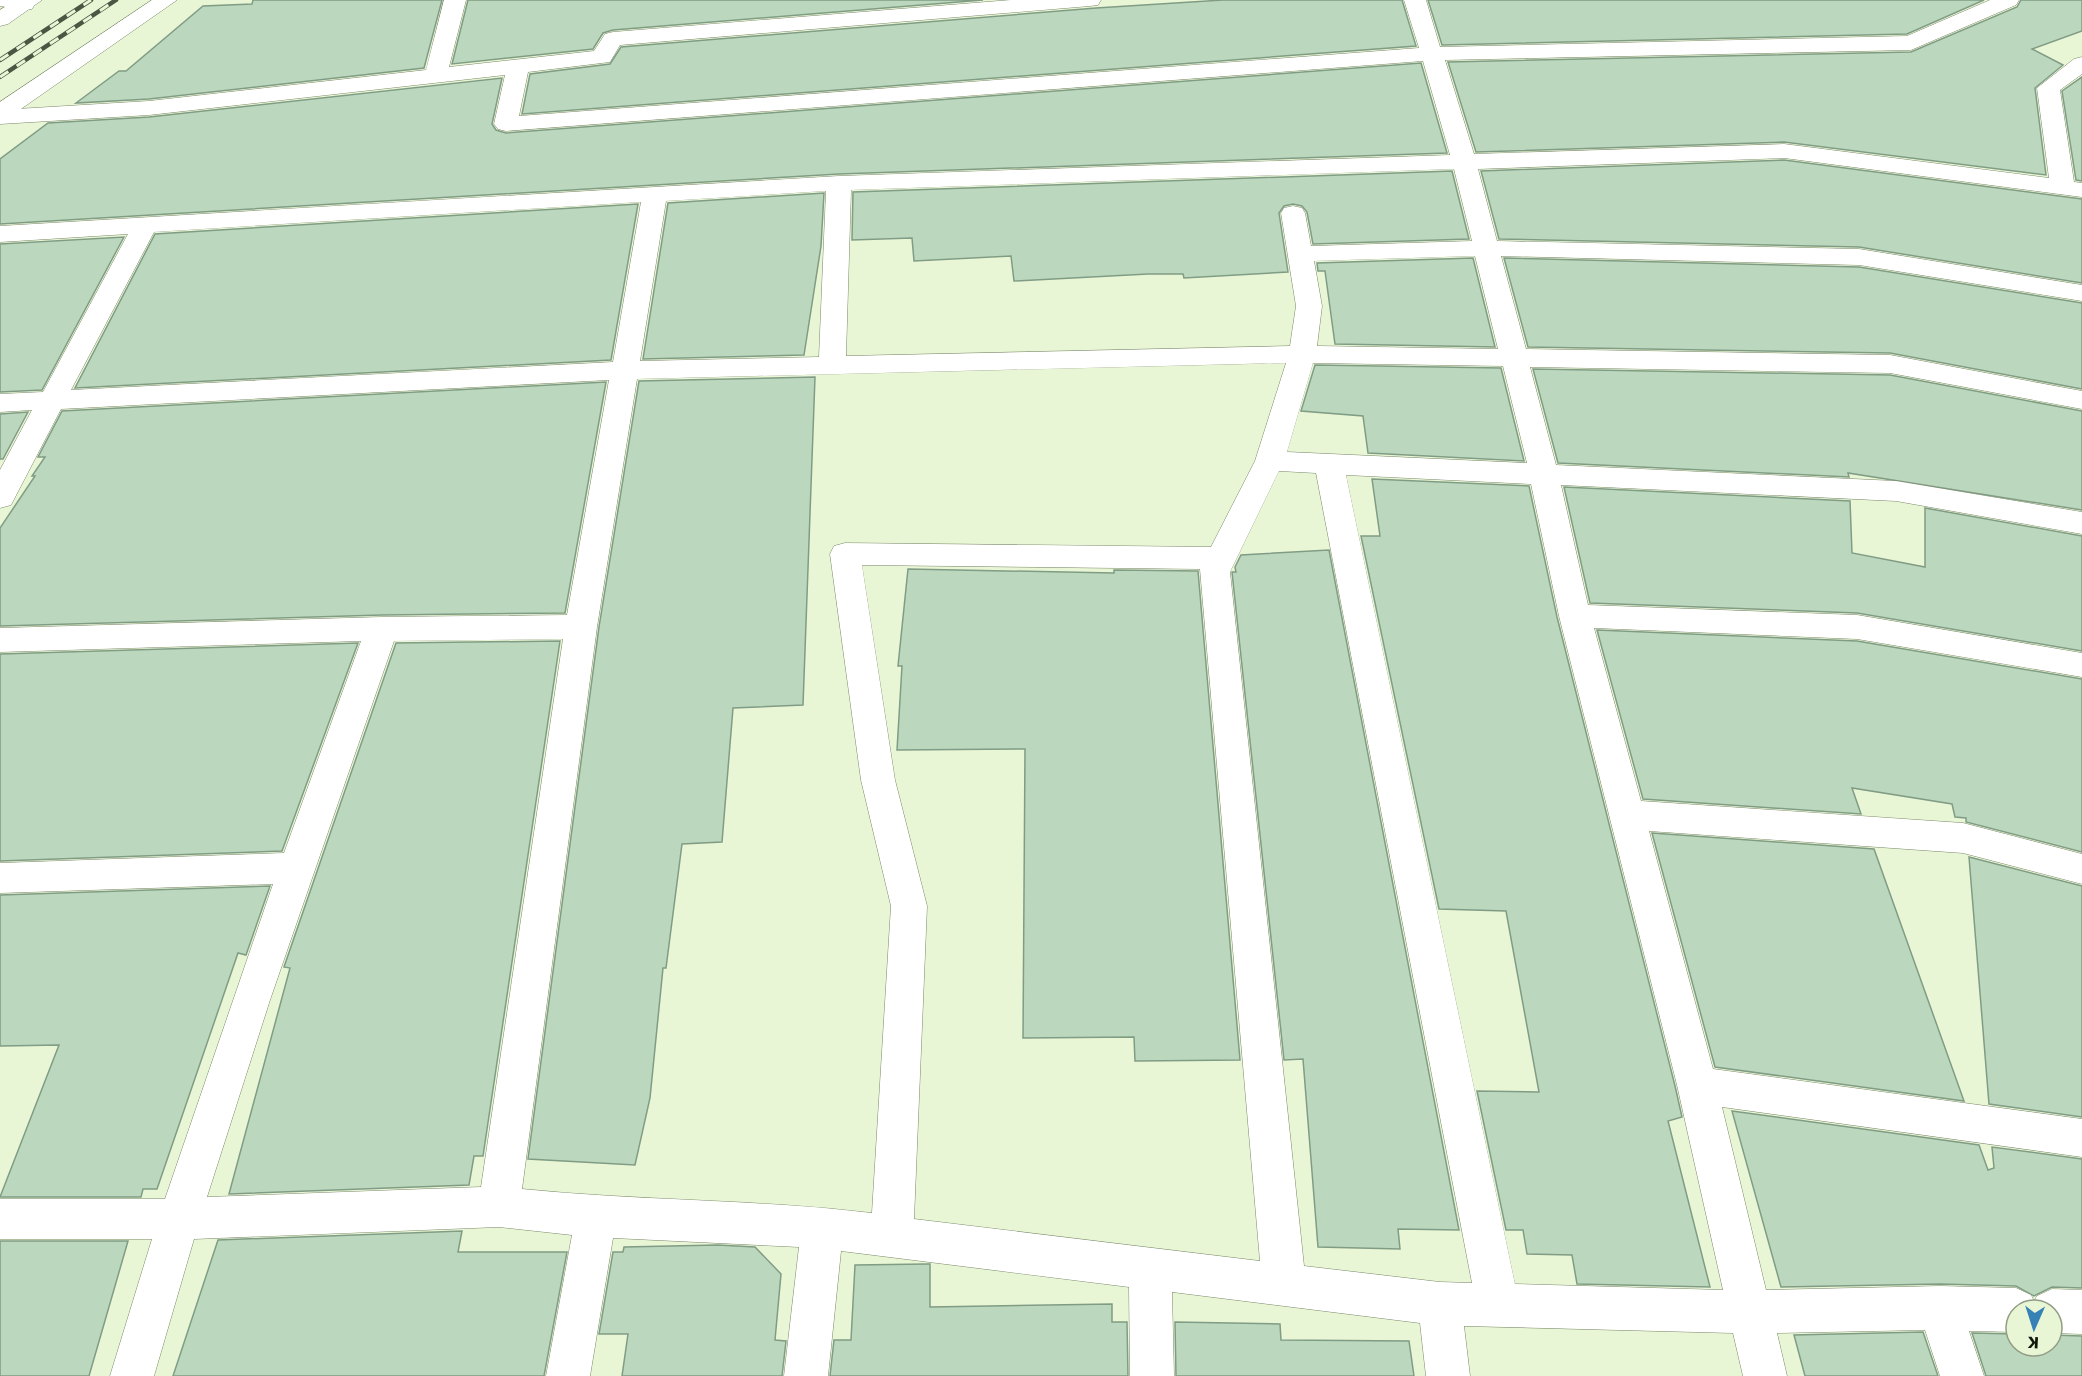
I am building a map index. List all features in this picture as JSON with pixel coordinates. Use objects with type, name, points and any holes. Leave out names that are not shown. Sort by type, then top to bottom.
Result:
[{"type":"street","points":[[0,115],[166,0]]},
{"type":"street","points":[[436,76],[455,0]]},
{"type":"street","points":[[0,115],[149,108],[602,57],[613,39],[1090,0]]},
{"type":"street","points":[[1414,0],[1433,54],[1464,161],[1484,248],[1544,474],[1575,616],[1629,815],[1697,1085],[1765,1376]]},
{"type":"street","points":[[518,66],[506,124],[1433,54],[1911,43],[2008,0]]},
{"type":"street","points":[[0,19],[19,2]]},
{"type":"street","points":[[0,234],[839,183],[1784,151],[2073,188],[2048,88],[2082,64]]},
{"type":"street","points":[[832,364],[839,183]]},
{"type":"street","points":[[499,1207],[581,627],[655,194]]},
{"type":"street","points":[[1284,1284],[1214,572],[1270,461],[1302,354],[1309,306],[1293,213]]},
{"type":"street","points":[[0,498],[144,227]]},
{"type":"street","points":[[1299,254],[1484,248],[1859,257],[2082,293]]},
{"type":"street","points":[[0,403],[625,370],[1302,354],[1890,364],[2082,400]]},
{"type":"street","points":[[1270,461],[1896,491],[2082,523]]},
{"type":"street","points":[[1329,465],[1498,1305]]},
{"type":"street","points":[[892,1236],[909,906],[878,780],[845,554],[1221,558]]},
{"type":"street","points":[[1575,616],[1857,627],[2082,664]]},
{"type":"street","points":[[0,640],[382,629],[581,627]]},
{"type":"street","points":[[132,1376],[177,1219],[296,868],[382,629]]},
{"type":"street","points":[[1629,815],[1963,838],[2082,868]]},
{"type":"street","points":[[0,878],[296,868]]},
{"type":"street","points":[[1697,1085],[2082,1138]]},
{"type":"street","points":[[0,1219],[177,1219],[499,1207],[596,1217],[822,1228],[1440,1304],[1751,1312],[1940,1308],[2004,1311]]},
{"type":"street","points":[[568,1376],[596,1217]]},
{"type":"street","points":[[806,1376],[822,1228]]},
{"type":"street","points":[[1150,1268],[1152,1376]]},
{"type":"street","points":[[1440,1304],[1449,1376]]},
{"type":"street","points":[[1940,1308],[1962,1376]]},
{"type":"street","points":[[2064,1311],[2082,1312]]},
{"type":"building","points":[[253,0],[442,0],[424,68],[149,99],[76,103],[119,71],[126,71],[203,6],[252,4]]},
{"type":"building","points":[[468,0],[983,0],[613,30],[603,33],[593,49],[452,64]]},
{"type":"building","points":[[1223,0],[1402,0],[1416,46],[522,114],[530,74],[610,64],[621,47],[1096,8]]},
{"type":"building","points":[[1428,0],[1984,0],[1907,34],[1442,45]]},
{"type":"building","points":[[2021,0],[2082,0],[2082,31],[2032,49],[2063,65],[2035,88],[2046,175],[1784,142],[1476,152],[1448,62],[1911,52],[2017,7]]},
{"type":"building","points":[[1421,63],[1447,153],[839,174],[0,224],[0,159],[48,123],[149,117],[502,78],[492,124],[496,130],[506,133]]},
{"type":"building","points":[[2082,77],[2082,181],[2076,180],[2062,91]]},
{"type":"building","points":[[1784,160],[2082,199],[2082,283],[1859,247],[1499,239],[1481,171]]},
{"type":"building","points":[[1452,171],[1469,239],[1313,244],[1307,212],[1302,206],[1293,204],[1284,206],[1279,213],[1288,272],[1184,278],[1183,274],[1148,274],[1014,281],[1011,256],[914,261],[912,238],[852,240],[853,192]]},
{"type":"building","points":[[824,193],[821,246],[804,355],[643,359],[668,203]]},
{"type":"building","points":[[638,204],[611,360],[75,388],[155,234]]},
{"type":"building","points":[[124,237],[42,390],[0,392],[0,244]]},
{"type":"building","points":[[1473,258],[1495,347],[1335,344],[1325,271],[1318,271],[1317,263]]},
{"type":"building","points":[[1504,258],[1859,267],[2082,303],[2082,389],[1890,353],[1528,347]]},
{"type":"building","points":[[1315,365],[1501,368],[1524,461],[1368,453],[1363,416],[1301,411]]},
{"type":"building","points":[[1533,369],[1890,375],[2082,411],[2082,510],[1848,473],[1849,477],[1558,463]]},
{"type":"building","points":[[815,377],[803,705],[733,708],[722,842],[682,844],[666,968],[663,968],[650,1098],[635,1165],[528,1159],[599,627],[639,381]]},
{"type":"building","points":[[606,382],[565,613],[382,615],[0,626],[0,528],[35,476],[32,476],[45,457],[38,457],[62,411]]},
{"type":"building","points":[[28,412],[3,459],[0,459],[0,414]]},
{"type":"building","points":[[1372,479],[1529,486],[1557,617],[1675,1086],[1682,1117],[1668,1121],[1710,1287],[1577,1284],[1572,1255],[1527,1254],[1523,1230],[1506,1230],[1477,1091],[1539,1092],[1506,911],[1439,909],[1361,536],[1380,536]]},
{"type":"building","points":[[1564,487],[1850,501],[1852,553],[1925,567],[1925,508],[2082,536],[2082,651],[1857,613],[1590,603]]},
{"type":"building","points":[[1329,550],[1459,1230],[1398,1229],[1400,1249],[1318,1247],[1303,1059],[1284,1060],[1232,572],[1236,572],[1235,567],[1241,555]]},
{"type":"building","points":[[908,569],[1114,573],[1114,570],[1198,571],[1240,1060],[1135,1061],[1134,1037],[1023,1038],[1025,749],[897,750],[902,666],[898,666]]},
{"type":"building","points":[[1597,630],[1857,641],[2082,679],[2082,852],[1966,822],[1966,818],[1955,817],[1952,804],[1852,788],[1861,814],[1643,799]]},
{"type":"building","points":[[560,641],[483,1156],[474,1156],[469,1185],[229,1194],[290,968],[284,967],[396,643]]},
{"type":"building","points":[[358,643],[282,851],[0,861],[0,654]]},
{"type":"building","points":[[1652,833],[1874,849],[1964,1101],[1715,1067]]},
{"type":"building","points":[[1969,857],[2082,886],[2082,1117],[1989,1104]]},
{"type":"building","points":[[270,886],[246,955],[238,953],[157,1189],[143,1189],[141,1197],[0,1197],[59,1045],[0,1046],[0,895]]},
{"type":"building","points":[[1732,1111],[1979,1145],[1988,1170],[1994,1168],[1992,1147],[2082,1159],[2082,1288],[2052,1287],[2034,1296],[2016,1286],[1940,1284],[1781,1287]]},
{"type":"building","points":[[462,1231],[458,1252],[567,1252],[544,1376],[173,1376],[218,1240]]},
{"type":"building","points":[[0,1241],[128,1241],[89,1376],[0,1376]]},
{"type":"building","points":[[718,1245],[755,1247],[781,1274],[775,1340],[786,1341],[782,1376],[622,1376],[628,1334],[599,1334],[613,1252],[623,1252],[624,1247]]},
{"type":"building","points":[[930,1264],[930,1307],[1112,1304],[1112,1322],[1127,1322],[1128,1376],[830,1376],[834,1340],[851,1340],[855,1265]]},
{"type":"building","points":[[1175,1322],[1280,1324],[1281,1340],[1409,1341],[1414,1376],[1176,1376]]},
{"type":"building","points":[[1923,1332],[1938,1376],[1805,1376],[1794,1335]]},
{"type":"building","points":[[1972,1333],[2004,1334],[2004,1358],[2064,1358],[2064,1335],[2082,1336],[2082,1376],[1986,1376]]},
{"type":"railway","points":[[0,60],[91,0]]},
{"type":"railway","points":[[0,77],[116,0]]}]
